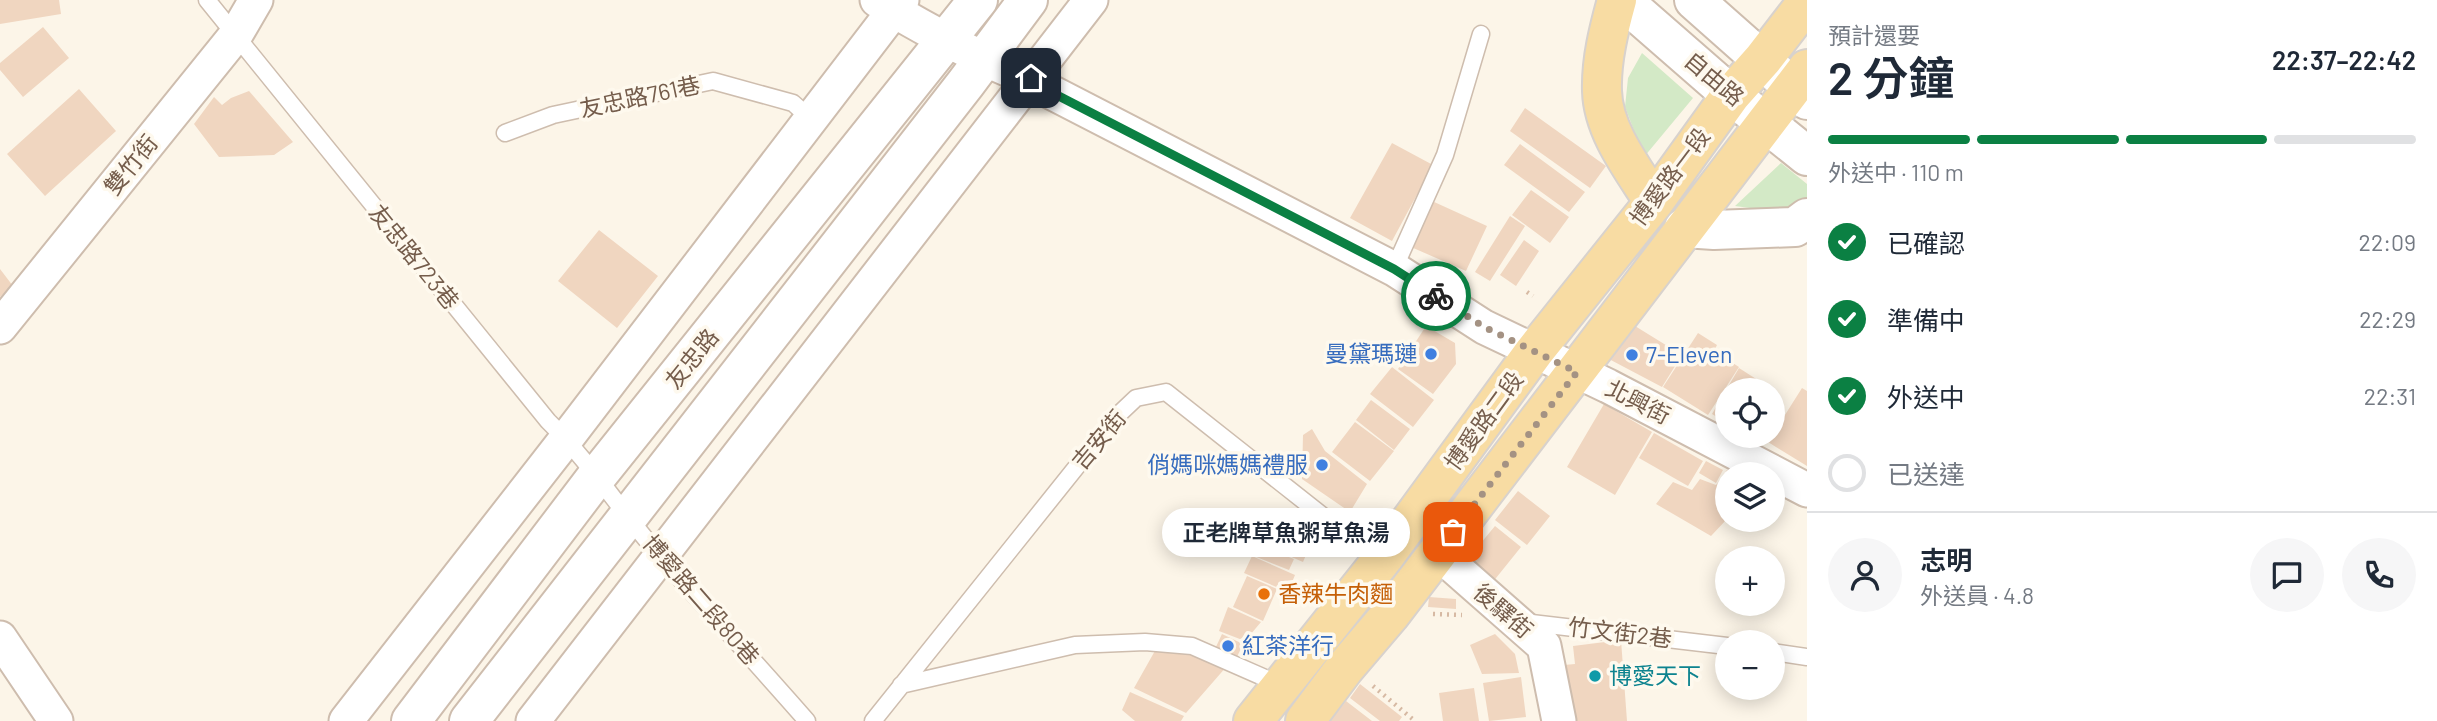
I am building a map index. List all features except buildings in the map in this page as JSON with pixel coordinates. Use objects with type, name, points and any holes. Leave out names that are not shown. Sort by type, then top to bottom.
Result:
[{"type":"main road","points":[[1619,0],[1606,40],[1602,92],[1610,125],[1623,155],[1654,202]]},
{"type":"main road","name":"博愛路一段","points":[[1534,352],[1654,202],[1731,95],[1807,2]]},
{"type":"main road","name":"博愛路一段","points":[[1577,372],[1684,228],[1768,122],[1802,85]]},
{"type":"main road","name":"博愛路二段","points":[[1254,721],[1384,557],[1534,352]]},
{"type":"main road","name":"博愛路二段","points":[[1305,721],[1577,372]]},
{"type":"street","name":"雙竹街","points":[[0,327],[235,36],[256,0]]},
{"type":"street","name":"友忠路","points":[[411,721],[597,476],[978,0]]},
{"type":"street","name":"友忠路","points":[[469,721],[1028,0]]},
{"type":"street","points":[[533,721],[1091,0]]},
{"type":"street","name":"自由路","points":[[1619,0],[1807,156]]},
{"type":"street","name":"自由路","points":[[1694,0],[1763,59],[1802,85]]},
{"type":"street","name":"北興街","points":[[891,4],[984,59],[1031,78],[1049,91],[1394,269],[1484,327],[1608,386],[1807,491]]},
{"type":"street","points":[[346,721],[811,119],[891,4]]},
{"type":"street","points":[[1684,228],[1795,228],[1807,218]]},
{"type":"street","name":"後驛街","points":[[1437,552],[1544,646],[1559,721]]},
{"type":"street","points":[[0,638],[56,721]]},
{"type":"lane","name":"友忠路723巷","points":[[207,0],[548,421],[597,476]]},
{"type":"lane","points":[[1394,269],[1445,155],[1481,34]]},
{"type":"lane","name":"友忠路761巷","points":[[505,133],[553,115],[713,81],[793,103],[811,119]]},
{"type":"lane","name":"吉安街","points":[[873,721],[1118,415],[1136,398],[1166,392],[1352,539],[1384,557]]},
{"type":"lane","name":"博愛路二段80巷","points":[[597,476],[661,557],[807,721]]},
{"type":"lane","name":"竹文街2巷","points":[[1514,621],[1715,645]]},
{"type":"lane","points":[[901,685],[1075,645],[1145,642],[1192,646],[1282,685]]},
{"type":"lane","points":[[1785,654],[1807,657]]},
{"type":"path","points":[[1527,292],[1533,296]]},
{"type":"path","points":[[1390,615],[1443,613],[1514,621]]},
{"type":"path","points":[[1344,669],[1365,679],[1415,721]]},
{"type":"green space","points":[[1642,53],[1693,98],[1644,157],[1625,107],[1628,78]]},
{"type":"green space","points":[[1781,163],[1807,184],[1807,206],[1787,213],[1735,206]]},
{"type":"way so far","points":[[1436,296],[1484,327],[1577,372],[1453,532]]},
{"type":"place","name":"曼黛瑪璉","points":[[1431,354]]},
{"type":"place","name":"7-Eleven","points":[[1632,355]]},
{"type":"place","name":"俏媽咪媽媽禮服","points":[[1322,465]]},
{"type":"place","name":"正老牌草魚粥草魚湯","points":[[1453,532]]},
{"type":"place","name":"香辣牛肉麵","points":[[1264,594]]},
{"type":"place","name":"紅茶洋行","points":[[1228,646]]},
{"type":"place","name":"博愛天下","points":[[1595,676]]},
{"type":"route","points":[[1031,78],[1049,91],[1394,269],[1436,296]]}]
